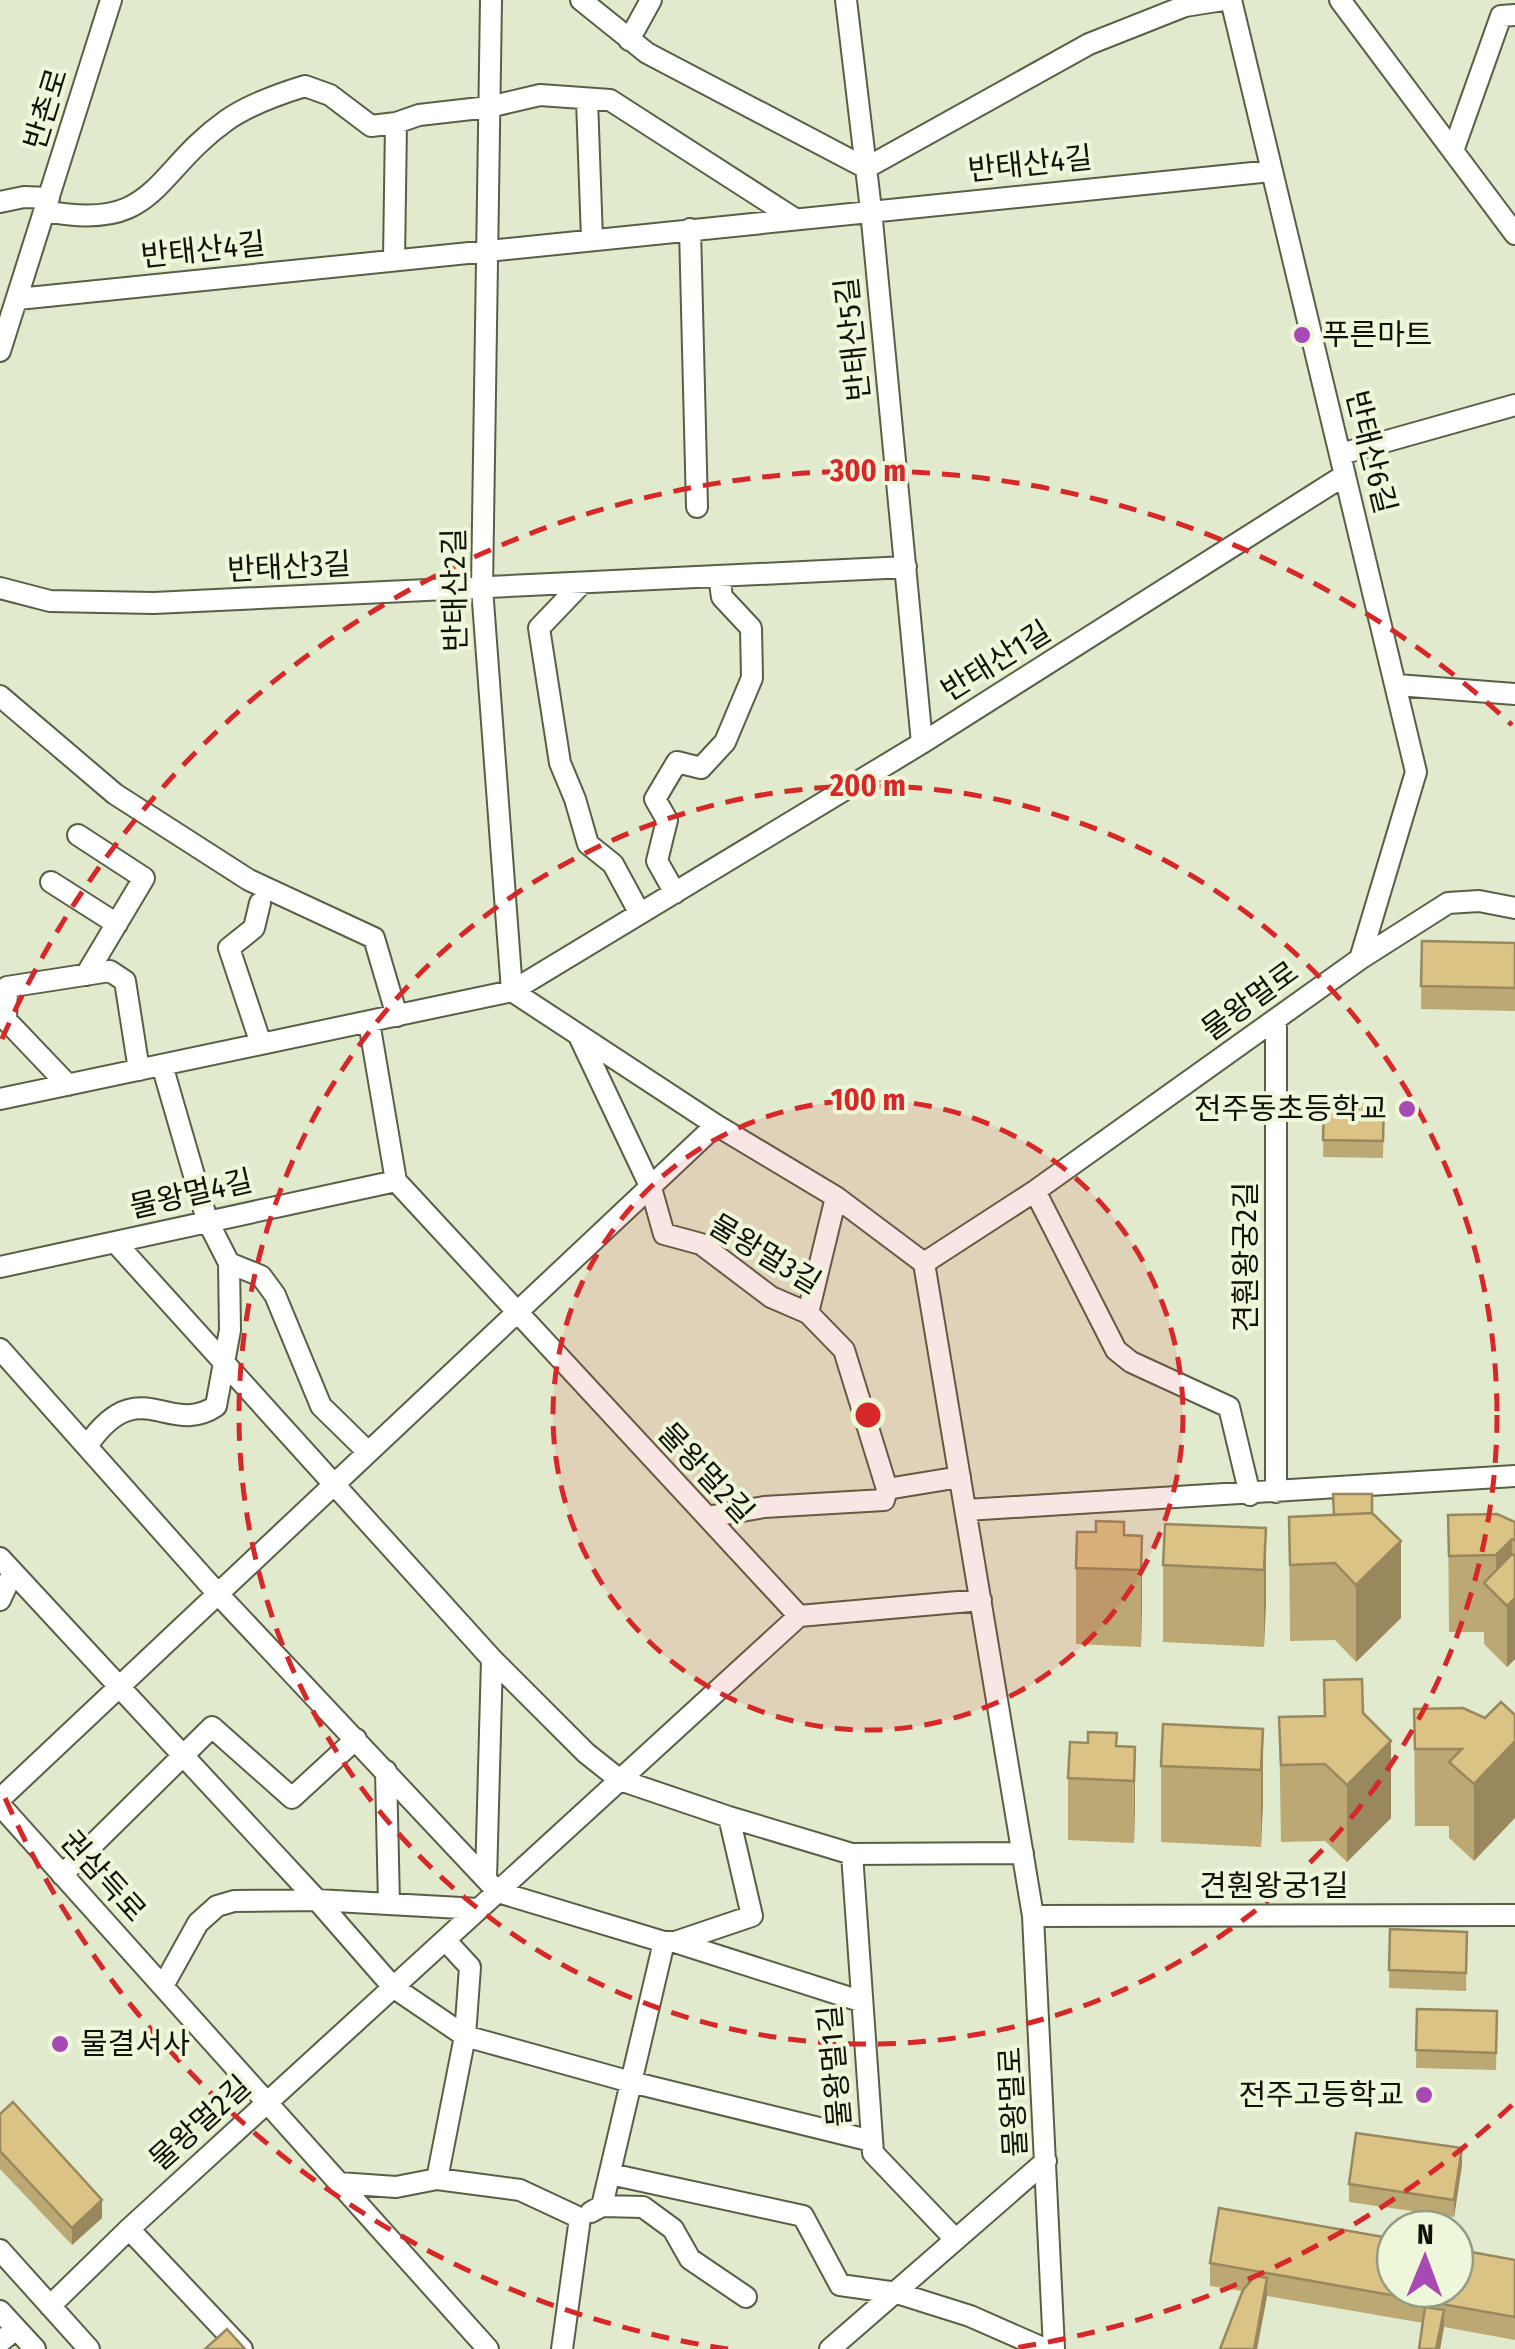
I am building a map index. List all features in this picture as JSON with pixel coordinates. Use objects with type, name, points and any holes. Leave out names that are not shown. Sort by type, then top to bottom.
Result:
[{"type":"street","name":"반촌로","points":[[0,351],[111,0]]},
{"type":"street","name":"반태산2길","points":[[490,0],[482,588],[512,992]]},
{"type":"street","points":[[582,0],[647,53],[866,168]]},
{"type":"street","points":[[629,40],[651,0]]},
{"type":"street","name":"반태산5길","points":[[846,0],[871,210],[922,743]]},
{"type":"street","name":"반태산6길","points":[[866,168],[1089,44],[1185,6],[1227,0],[1272,171],[1416,772],[1360,960]]},
{"type":"street","points":[[1340,0],[1515,234]]},
{"type":"street","points":[[1453,151],[1502,16],[1515,15]]},
{"type":"street","points":[[0,202],[24,197],[80,218],[120,214],[147,197],[230,118],[305,86],[330,95],[371,126],[396,123],[419,114],[489,107],[540,95],[610,100],[794,218]]},
{"type":"street","points":[[587,100],[592,240]]},
{"type":"street","points":[[394,260],[396,123]]},
{"type":"street","name":"반태산4길","points":[[18,298],[1272,171]]},
{"type":"street","points":[[690,229],[696,507]]},
{"type":"street","name":"반태산1길","points":[[0,1099],[512,992],[922,743],[1343,465],[1515,405]]},
{"type":"street","name":"반태산3길","points":[[0,588],[50,601],[154,603],[906,567]]},
{"type":"street","points":[[675,893],[657,861],[668,820],[655,799],[677,762],[701,768],[725,742],[752,678],[751,628],[722,597],[719,576]]},
{"type":"street","points":[[582,583],[539,628],[560,763],[576,800],[588,844],[613,864],[638,912]]},
{"type":"street","points":[[1397,685],[1515,694]]},
{"type":"street","points":[[0,696],[115,794],[249,880],[374,938],[396,1016]]},
{"type":"street","points":[[78,835],[144,878],[86,975]]},
{"type":"street","points":[[51,882],[117,924]]},
{"type":"street","name":"물왕멀로","points":[[1054,2349],[1033,1916],[924,1263],[1035,1191],[1360,960],[1448,904],[1480,901],[1515,908]]},
{"type":"street","points":[[260,903],[254,928],[229,948],[261,1044]]},
{"type":"street","points":[[68,1085],[6,1020],[7,987],[110,972],[125,981],[138,1070]]},
{"type":"street","points":[[512,992],[836,1198],[924,1263]]},
{"type":"street","name":"견훤왕궁2길","points":[[1276,1021],[1276,1492]]},
{"type":"street","points":[[368,1022],[396,1181],[517,1314]]},
{"type":"street","name":"물왕멀3길","points":[[578,1034],[651,1188],[664,1234],[701,1244],[772,1297],[808,1313],[844,1350],[887,1489]]},
{"type":"street","points":[[87,1446],[103,1422],[116,1412],[140,1408],[192,1414],[205,1413],[216,1406],[230,1313],[229,1263],[207,1220],[162,1065]]},
{"type":"street","points":[[0,1802],[716,1125]]},
{"type":"street","name":"물왕멀4길","points":[[0,1267],[396,1181]]},
{"type":"street","points":[[1035,1191],[1116,1350],[1132,1362],[1229,1407],[1250,1495]]},
{"type":"street","points":[[808,1313],[836,1198]]},
{"type":"street","points":[[115,1242],[492,1659],[586,1753],[620,1780],[728,1818],[852,1854],[1023,1853]]},
{"type":"street","points":[[229,1263],[261,1276],[275,1294],[321,1406],[368,1452]]},
{"type":"street","name":"물왕멀2길","points":[[50,2306],[129,2229],[446,1941],[479,1909],[492,1886],[620,1780],[800,1616],[517,1314]]},
{"type":"street","points":[[0,1349],[218,1594],[492,1886],[860,2000]]},
{"type":"street","points":[[966,1510],[1515,1476]]},
{"type":"street","points":[[707,1517],[764,1506],[884,1500],[887,1489],[960,1477]]},
{"type":"street","points":[[0,1600],[6,1566]]},
{"type":"street","points":[[6,1566],[393,1987],[465,2036],[631,2082],[872,2141]]},
{"type":"street","points":[[800,1616],[981,1600]]},
{"type":"street","points":[[492,1659],[492,1886]]},
{"type":"street","points":[[62,1875],[212,1727],[292,1798],[361,1744]]},
{"type":"street","points":[[386,1771],[389,1904]]},
{"type":"street","name":"권삼득로","points":[[0,1802],[488,2349]]},
{"type":"street","points":[[670,1942],[752,1916],[728,1818]]},
{"type":"street","name":"물왕멀1길","points":[[852,1854],[873,2152],[956,2239]]},
{"type":"street","points":[[163,1986],[198,1923],[217,1906],[234,1901],[317,1900],[479,1909]]},
{"type":"street","name":"견훤왕궁1길","points":[[1033,1916],[1515,1914]]},
{"type":"street","points":[[436,2178],[465,2036],[470,1967],[446,1941]]},
{"type":"street","points":[[602,2206],[648,2010],[670,1942]]},
{"type":"street","points":[[830,2349],[1046,2161]]},
{"type":"street","points":[[610,2174],[804,2216],[840,2285],[897,2293],[970,2316],[1046,2349]]},
{"type":"street","points":[[338,2183],[396,2187],[436,2178],[520,2190],[580,2218]]},
{"type":"street","points":[[580,2218],[602,2206],[643,2207],[673,2229],[690,2259],[746,2297]]},
{"type":"street","points":[[562,2349],[580,2218]]},
{"type":"street","points":[[129,2229],[242,2349]]},
{"type":"street","points":[[0,2250],[89,2349]]},
{"type":"street","points":[[0,2311],[8,2335],[35,2349]]},
{"type":"building","points":[[1422,941],[1515,943],[1515,988],[1421,986]]},
{"type":"building","points":[[1324,1101],[1384,1102],[1383,1141],[1323,1140]]},
{"type":"building","points":[[1333,1494],[1372,1494],[1372,1513],[1334,1515]]},
{"type":"building","points":[[1372,1513],[1401,1541],[1356,1585],[1335,1563],[1290,1565],[1289,1517]]},
{"type":"building","points":[[1497,1514],[1515,1522],[1515,1541],[1512,1539],[1496,1555],[1449,1556],[1448,1515]]},
{"type":"building","points":[[1096,1521],[1124,1522],[1124,1535],[1142,1536],[1141,1570],[1076,1568],[1077,1532],[1096,1532]]},
{"type":"building","points":[[1165,1524],[1266,1528],[1264,1570],[1163,1565]]},
{"type":"building","points":[[1512,1554],[1515,1598],[1507,1606],[1484,1583]]},
{"type":"building","points":[[1362,1679],[1363,1713],[1391,1741],[1347,1785],[1325,1764],[1281,1765],[1279,1717],[1325,1716],[1324,1680]]},
{"type":"building","points":[[1501,1702],[1515,1715],[1515,1741],[1474,1784],[1449,1762],[1462,1749],[1415,1749],[1414,1709],[1463,1708],[1485,1718]]},
{"type":"building","points":[[1163,1724],[1263,1729],[1261,1770],[1161,1766]]},
{"type":"building","points":[[1088,1732],[1117,1733],[1116,1746],[1135,1747],[1134,1781],[1068,1778],[1070,1742],[1088,1743]]},
{"type":"building","points":[[1390,1929],[1467,1932],[1466,1973],[1389,1970]]},
{"type":"building","points":[[1417,2009],[1497,2011],[1496,2053],[1416,2050]]},
{"type":"building","points":[[13,2102],[102,2200],[72,2228],[0,2151],[0,2114]]},
{"type":"building","points":[[1356,2133],[1462,2148],[1454,2200],[1349,2184]]},
{"type":"building","points":[[1219,2208],[1375,2235],[1375,2292],[1210,2263]]},
{"type":"building","points":[[1475,2253],[1515,2260],[1515,2317],[1470,2309],[1475,2309]]},
{"type":"building","points":[[1255,2276],[1267,2278],[1254,2349],[1220,2349],[1243,2290]]},
{"type":"building","points":[[1425,2309],[1444,2310],[1436,2349],[1419,2349]]},
{"type":"building","points":[[227,2329],[245,2349],[205,2349]]},
{"type":"place","name":"푸른마트","points":[[1302,335]]},
{"type":"place","name":"전주동초등학교","points":[[1407,1109]]},
{"type":"place","name":"물결서사","points":[[60,2044]]},
{"type":"place","name":"전주고등학교","points":[[1424,2095]]}]
